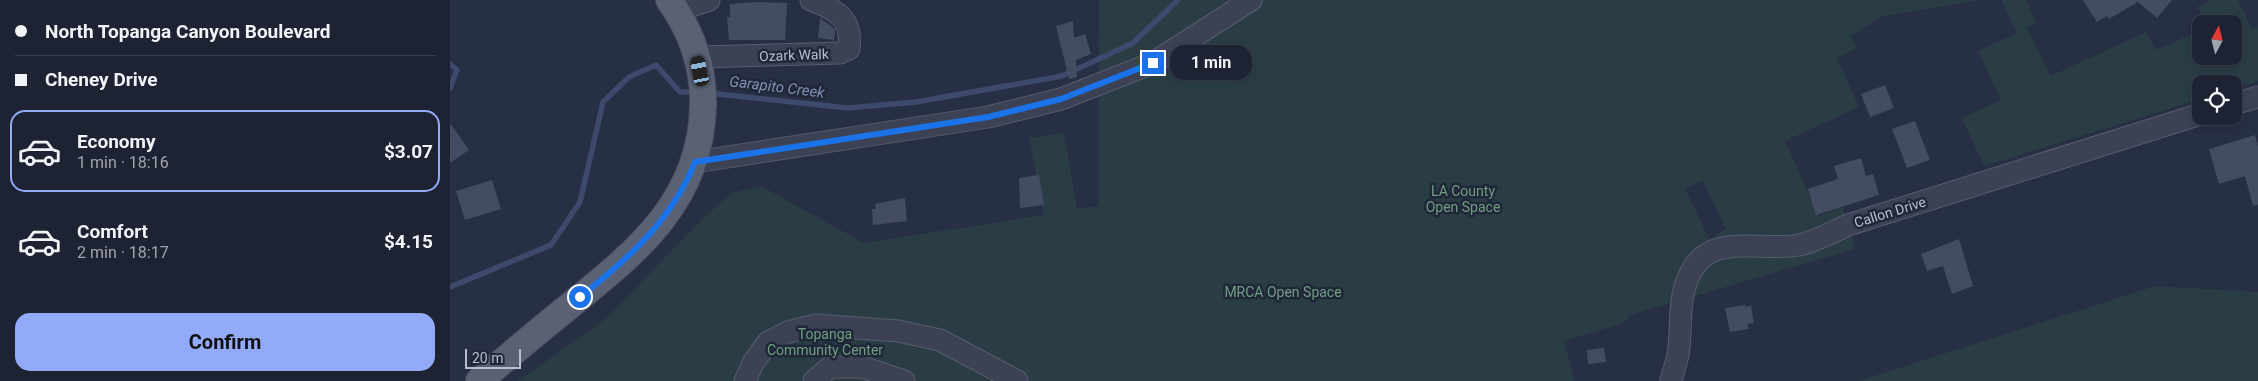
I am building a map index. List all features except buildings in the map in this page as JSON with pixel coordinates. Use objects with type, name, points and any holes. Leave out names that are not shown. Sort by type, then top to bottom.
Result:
[{"type":"main road","points":[[479,381],[631,254],[671,207],[686,184],[695,162],[702,132],[703,109],[699,64],[689,34],[673,6]]},
{"type":"street","points":[[673,6],[708,0]]},
{"type":"street","name":"Ozark Walk","points":[[699,64],[840,53],[849,49],[850,37],[846,23],[838,12],[811,0]]},
{"type":"street","points":[[695,162],[988,117],[1061,99],[1153,63],[1251,0]]},
{"type":"street","points":[[2242,102],[2258,97]]},
{"type":"street","name":"Callon Drive","points":[[1671,381],[1678,355],[1681,310],[1686,282],[1696,263],[1718,248],[1799,244],[1848,225],[2192,117]]},
{"type":"street","points":[[745,381],[768,342],[788,332],[816,325],[898,331],[940,340],[1017,381]]},
{"type":"street","points":[[814,381],[830,367],[862,367],[904,381]]},
{"type":"green space","points":[[1099,0],[1980,0],[1883,16],[1851,36],[1857,48],[1837,58],[1859,107],[1785,141],[1819,216],[1843,207],[1855,249],[1630,315],[1624,323],[1564,341],[1574,381],[518,381],[607,318],[702,219],[732,193],[761,186],[864,243],[1044,215],[1029,138],[1064,133],[1077,209],[1098,206]],"holes":[[[1703,181],[1726,229],[1709,239],[1685,188]]]},
{"type":"green space","points":[[2001,0],[2026,0],[2036,23],[2027,28],[2051,76],[2146,32],[2156,50],[2192,34],[2192,65],[2242,65],[2242,15],[2202,15],[2198,6],[2212,0],[2238,0],[2252,29],[2258,27],[2258,81],[2242,86],[2242,75],[2192,75],[2192,102],[1984,166],[1962,118],[2001,100],[1978,51],[2017,33]]},
{"type":"green space","points":[[2156,286],[2258,292],[2258,381],[1858,381]]},
{"type":"waterway","name":"Garapito Creek","points":[[709,93],[848,108],[916,102],[1062,76],[1133,43],[1178,0]]},
{"type":"waterway","points":[[450,64],[457,70],[450,88]]},
{"type":"waterway","name":"Garapito Creek","points":[[450,287],[551,245],[580,202],[603,102],[629,77],[656,65],[680,92],[697,92]]},
{"type":"route","points":[[580,297],[617,268],[654,230],[686,184],[695,162],[988,117],[1061,99],[1153,63]]},
{"type":"park label","name":"LA County Open Space","points":[[1463,200]]},
{"type":"park label","name":"MRCA Open Space","points":[[1283,292]]},
{"type":"park label","name":"Topanga Community Center","points":[[825,342]]}]
